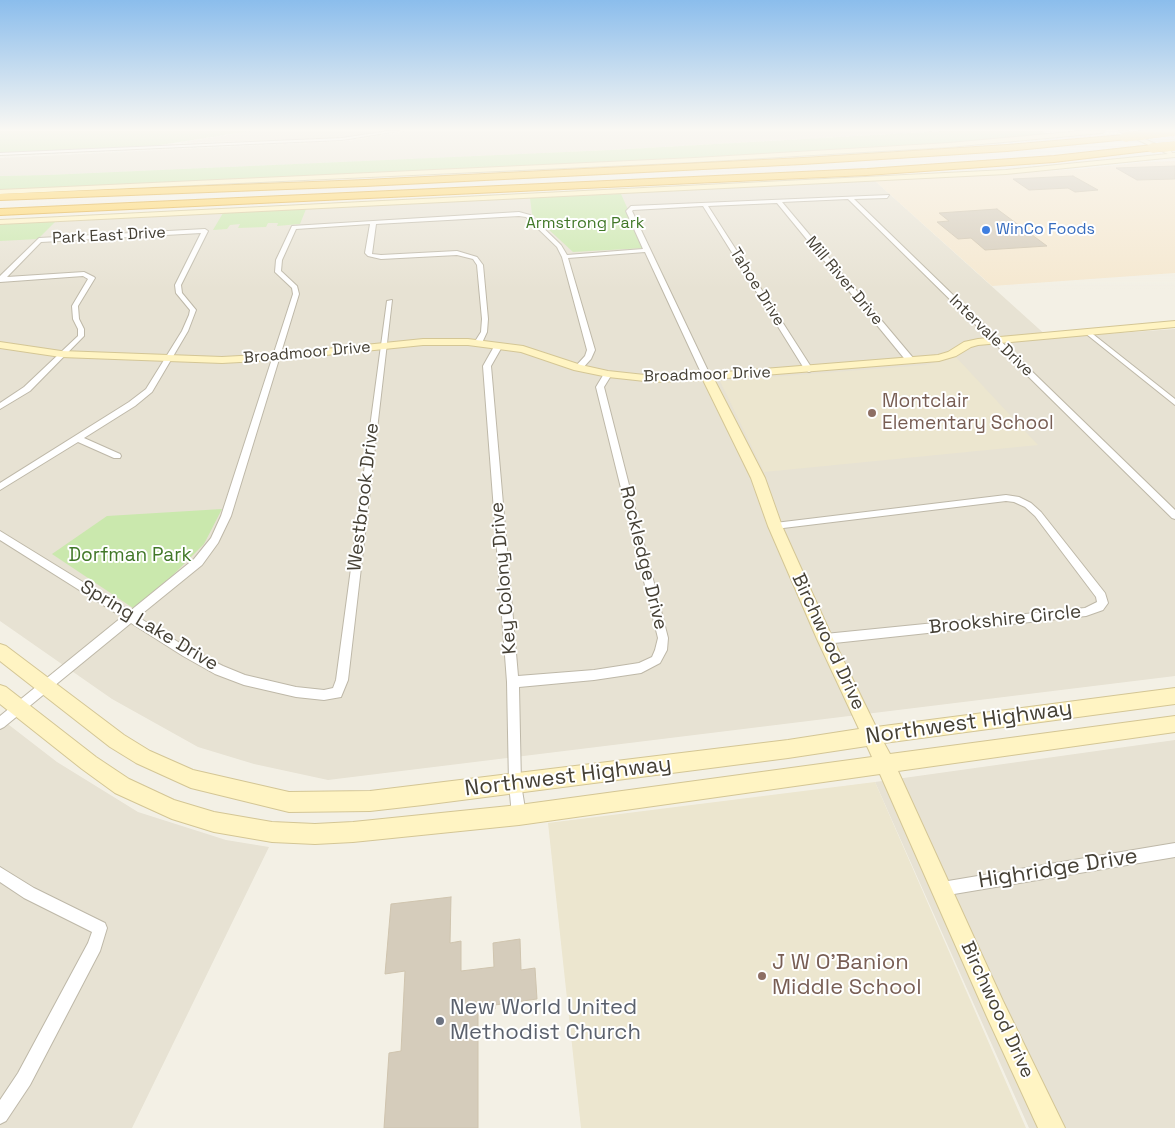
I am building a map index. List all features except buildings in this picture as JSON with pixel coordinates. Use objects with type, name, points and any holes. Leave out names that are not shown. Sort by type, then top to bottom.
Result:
[{"type":"highway","points":[[198,190],[242,184]]},
{"type":"highway","points":[[0,197],[330,184]]},
{"type":"highway","points":[[0,212],[639,184]]},
{"type":"highway","points":[[0,217],[185,210],[217,212]]},
{"type":"main road","points":[[0,192],[187,184]]},
{"type":"main road","points":[[0,222],[780,184]]},
{"type":"main road","name":"Broadmoor Drive","points":[[0,345],[61,354],[222,360],[436,341],[478,343],[523,349],[578,368],[608,374],[654,379],[809,370],[911,361],[939,358],[952,354],[968,344],[996,340],[1175,324]]},
{"type":"main road","name":"Birchwood Drive","points":[[707,377],[758,478],[775,526],[824,639],[885,764],[995,1009],[1052,1128]]},
{"type":"main road","name":"Northwest Highway","points":[[0,651],[117,741],[143,757],[191,779],[289,802],[370,801],[515,784],[788,749],[871,735],[1175,696]]},
{"type":"main road","name":"Northwest Highway","points":[[0,694],[89,763],[122,786],[172,809],[214,822],[272,832],[315,834],[353,832],[519,815],[1175,724]]},
{"type":"street","points":[[704,204],[887,196]]},
{"type":"street","name":"Intervale Drive","points":[[850,198],[1175,516]]},
{"type":"street","name":"Mill River Drive","points":[[778,201],[911,361]]},
{"type":"street","name":"Birchwood Drive","points":[[704,204],[635,207],[629,210],[707,377]]},
{"type":"street","name":"Tahoe Drive","points":[[704,204],[809,370]]},
{"type":"street","points":[[0,723],[198,562],[215,540],[226,516],[296,294],[295,287],[278,272],[279,260],[294,227],[519,214],[528,216],[559,246],[565,256],[591,350],[588,357],[578,368]]},
{"type":"street","points":[[373,223],[368,253],[370,255],[381,257],[457,253],[475,258],[480,265],[485,319],[484,332],[478,343]]},
{"type":"street","name":"Park East Drive","points":[[1,280],[38,240],[205,231],[178,285],[178,294],[193,310],[185,331],[170,357]]},
{"type":"street","points":[[565,256],[648,250]]},
{"type":"street","points":[[0,407],[27,389],[81,336],[81,330],[76,319],[75,306],[92,278],[84,274],[1,280]]},
{"type":"street","name":"Westbrook Drive","points":[[337,693],[342,680],[390,301]]},
{"type":"street","points":[[1087,332],[1175,403]]},
{"type":"street","name":"Key Colony Drive","points":[[499,346],[487,366],[513,682],[515,784],[519,815]]},
{"type":"street","points":[[0,487],[144,395],[156,381],[170,357]]},
{"type":"street","name":"Rockledge Drive","points":[[513,682],[594,675],[641,668],[656,660],[661,650],[663,638],[600,387],[608,374]]},
{"type":"street","points":[[76,438],[117,456]]},
{"type":"street","name":"Brookshire Circle","points":[[775,526],[1006,498],[1016,499],[1028,505],[1038,514],[1095,588],[1103,603],[1099,607],[1086,612],[824,639]]},
{"type":"street","name":"Spring Lake Drive","points":[[0,535],[187,653],[219,670],[244,680],[296,692],[324,695],[337,693]]},
{"type":"street","name":"Highridge Drive","points":[[942,889],[1175,850]]},
{"type":"street","points":[[0,874],[29,893],[100,928],[91,954],[24,1079],[0,1115]]},
{"type":"shaded area","points":[[802,184],[878,184],[1049,338],[1175,329],[1175,676],[328,780],[254,764],[198,747],[112,699],[0,621],[0,224]]},
{"type":"shaded area","points":[[878,184],[1175,184],[1175,273],[992,286]]},
{"type":"shaded area","name":"Montclair Elementary School","points":[[956,357],[1038,445],[764,472],[720,381],[925,365]]},
{"type":"shaded area","points":[[0,718],[57,762],[138,812],[226,840],[269,847],[132,1128],[0,1128]]},
{"type":"shaded area","points":[[1175,740],[1175,1128],[1029,1128],[875,782]]},
{"type":"shaded area","name":"J W O'Banion Middle School","points":[[875,782],[1026,1128],[581,1128],[548,823]]},
{"type":"green space","points":[[0,184],[202,184],[0,193]]},
{"type":"green space","name":"Armstrong Park","points":[[621,194],[645,248],[573,252],[532,214],[530,198]]},
{"type":"green space","points":[[306,209],[300,224],[277,226],[278,223],[268,223],[266,227],[238,228],[240,224],[230,225],[227,229],[213,230],[223,213]]},
{"type":"green space","points":[[56,221],[38,239],[0,241],[0,224]]},
{"type":"green space","name":"Dorfman Park","points":[[222,509],[204,544],[173,575],[133,608],[52,554],[107,516]]},
{"type":"place","name":"WinCo Foods","points":[[986,230]]},
{"type":"place","name":"Montclair Elementary School","points":[[872,413]]},
{"type":"place","name":"J W O'Banion Middle School","points":[[762,976]]},
{"type":"place","name":"New World United Methodist Church","points":[[440,1021]]}]
